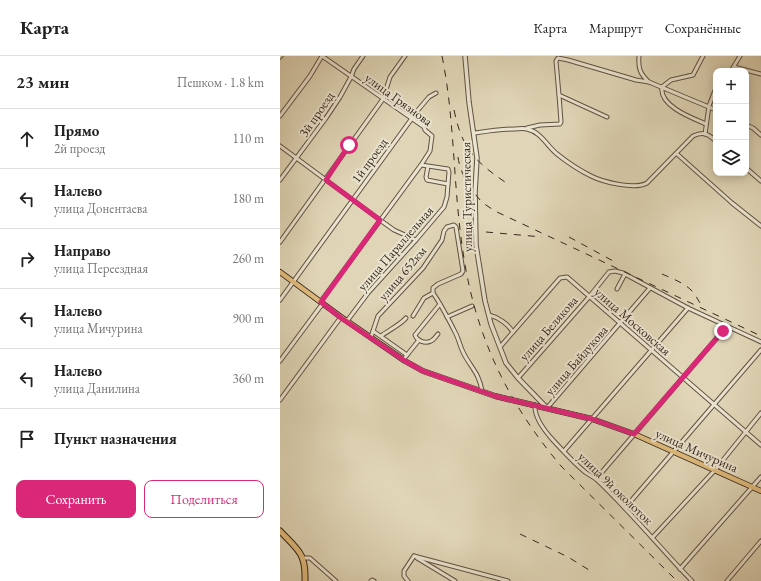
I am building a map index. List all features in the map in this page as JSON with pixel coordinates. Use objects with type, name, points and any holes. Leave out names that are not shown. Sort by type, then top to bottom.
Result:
[{"type":"highway","points":[[280,531],[298,550],[303,558],[306,567],[305,581]]},
{"type":"main road","name":"улица Мичурина","points":[[280,272],[322,302],[341,318],[403,360],[426,372],[495,396],[592,419],[634,434],[761,490]]},
{"type":"street","name":"улица Грязнова","points":[[322,56],[431,134],[432,139],[430,151],[421,165]]},
{"type":"street","points":[[280,116],[310,76],[322,56]]},
{"type":"street","name":"3й проезд","points":[[280,180],[330,113],[354,69],[363,56]]},
{"type":"street","points":[[280,242],[383,99],[390,77],[405,56]]},
{"type":"street","name":"улица Туристическая","points":[[465,56],[469,102],[475,134],[477,158],[475,192],[476,245],[481,282],[489,315],[506,363],[518,378],[547,408]]},
{"type":"street","points":[[639,56],[638,66],[644,78],[649,82]]},
{"type":"street","points":[[662,87],[671,80],[693,75],[703,56]]},
{"type":"street","points":[[740,56],[734,67],[761,74]]},
{"type":"street","points":[[475,134],[495,129],[526,128],[540,125],[560,124],[556,62],[558,58],[636,80],[649,82],[713,108]]},
{"type":"street","points":[[662,87],[662,96],[671,106],[706,124]]},
{"type":"street","points":[[705,134],[709,106],[713,92]]},
{"type":"street","name":"1й проезд","points":[[280,300],[412,119],[429,97],[436,93]]},
{"type":"street","points":[[559,95],[607,117]]},
{"type":"street","points":[[749,126],[761,135]]},
{"type":"street","points":[[526,128],[541,137],[555,153],[589,175],[596,178],[637,187],[643,186],[677,154],[693,136],[700,133],[705,134],[714,140]]},
{"type":"street","points":[[280,146],[394,230],[416,240]]},
{"type":"street","points":[[677,154],[732,203],[761,226]]},
{"type":"street","points":[[280,361],[421,165],[428,166],[448,169],[448,184],[427,180],[426,177],[428,166]]},
{"type":"street","points":[[749,171],[761,181]]},
{"type":"street","name":"улица Параллельная","points":[[347,321],[368,294],[444,207],[447,197],[448,184]]},
{"type":"street","name":"улица 652км","points":[[371,337],[378,316],[423,268],[442,240],[444,231],[447,227],[454,225],[456,227],[463,271],[461,274],[438,284],[433,288],[433,293],[424,298],[413,316]]},
{"type":"street","name":"улица Белякова","points":[[518,378],[609,272],[615,270],[625,274]]},
{"type":"street","points":[[617,289],[625,274],[688,308],[761,342]]},
{"type":"street","name":"улица Московская","points":[[500,347],[548,291],[563,277],[567,277],[761,445]]},
{"type":"street","name":"улица Байдукова","points":[[547,408],[621,324],[650,288]]},
{"type":"street","points":[[433,293],[457,336],[463,353],[476,371],[481,382],[482,391]]},
{"type":"street","points":[[438,334],[430,342],[419,340],[415,337],[415,333],[440,304]]},
{"type":"street","points":[[447,317],[472,306]]},
{"type":"street","points":[[564,451],[688,308]]},
{"type":"street","points":[[489,315],[496,317],[513,332]]},
{"type":"street","points":[[280,399],[341,318]]},
{"type":"street","points":[[381,336],[390,328],[402,322],[406,318]]},
{"type":"street","points":[[596,478],[727,326]]},
{"type":"street","points":[[373,331],[407,355]]},
{"type":"street","points":[[403,360],[419,340]]},
{"type":"street","points":[[625,508],[761,350]]},
{"type":"street","name":"улица 9й околоток","points":[[535,405],[536,415],[551,438],[586,473],[596,478],[653,537],[658,546],[692,581]]},
{"type":"street","points":[[653,537],[715,470],[761,413]]},
{"type":"street","points":[[680,569],[761,477]]},
{"type":"street","points":[[727,581],[761,541]]},
{"type":"street","points":[[408,581],[404,576],[404,571],[414,556]]},
{"type":"street","points":[[414,556],[455,581]]},
{"type":"street","points":[[414,556],[508,581]]},
{"type":"street","points":[[303,558],[310,558],[336,581]]},
{"type":"railway","points":[[442,56],[452,129],[457,203],[468,282],[485,339],[496,366],[509,392],[525,417],[561,466],[677,581]]},
{"type":"railway","points":[[454,110],[461,134],[470,152],[485,167],[505,182]]},
{"type":"railway","points":[[458,157],[463,175],[473,191],[483,202],[497,212],[761,336]]},
{"type":"railway","points":[[486,232],[542,237]]},
{"type":"railway","points":[[569,237],[615,262]]},
{"type":"railway","points":[[662,274],[690,289],[704,308]]},
{"type":"railway","points":[[520,534],[568,557],[594,573]]},
{"type":"route","points":[[349,145],[326,180],[380,220],[321,302],[341,318],[405,361],[423,371],[495,396],[592,419],[634,434],[723,331]]}]
